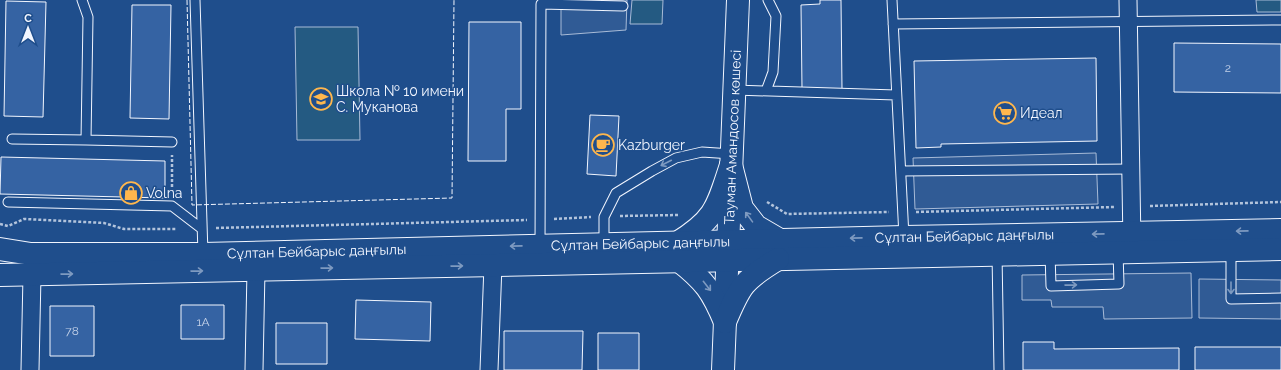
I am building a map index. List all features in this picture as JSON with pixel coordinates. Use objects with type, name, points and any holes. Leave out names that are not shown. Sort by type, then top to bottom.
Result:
[{"type":"main road","name":"Тауман Амандосов көшесі","points":[[723,370],[738,0]]},
{"type":"main road","points":[[725,322],[738,291],[779,249],[756,226],[742,208],[731,160]]},
{"type":"main road","points":[[725,322],[713,294],[678,252],[718,207],[731,160]]},
{"type":"main road","name":"Сұлтан Бейбарыс даңғылы","points":[[0,274],[32,275],[493,265],[727,250],[779,249],[997,254],[1050,253],[1281,230]]},
{"type":"main road","name":"Сұлтан Бейбарыс даңғылы","points":[[779,249],[904,237],[1127,246],[1281,249]]},
{"type":"main road","name":"Сұлтан Бейбарыс даңғылы","points":[[0,249],[31,254],[203,254],[540,245],[604,245],[678,252]]},
{"type":"street","points":[[1127,246],[1131,169],[1128,0]]},
{"type":"street","points":[[489,370],[493,265]]},
{"type":"street","points":[[254,370],[256,270]]},
{"type":"street","points":[[30,370],[32,275]]},
{"type":"lane","points":[[82,0],[88,17],[86,140]]},
{"type":"lane","points":[[195,0],[203,254]]},
{"type":"lane","points":[[766,91],[773,72],[776,16],[768,0]]},
{"type":"lane","points":[[892,0],[904,237]]},
{"type":"lane","points":[[540,245],[540,4],[622,6]]},
{"type":"lane","points":[[893,24],[1281,20]]},
{"type":"lane","points":[[734,90],[896,95]]},
{"type":"lane","points":[[12,139],[172,142]]},
{"type":"lane","points":[[604,245],[604,217],[616,193],[652,170],[676,158],[702,152],[731,160]]},
{"type":"lane","points":[[901,171],[1131,169]]},
{"type":"lane","points":[[8,202],[172,206],[202,229]]},
{"type":"lane","points":[[1050,253],[1051,286],[1119,284],[1127,246]]},
{"type":"lane","points":[[1231,249],[1231,299],[1281,298]]},
{"type":"lane","points":[[997,254],[998,370]]},
{"type":"path","points":[[172,142],[172,229]]},
{"type":"path","name":"Сұлтан Бейбарыс даңғылы","points":[[767,202],[787,214],[1130,207],[1281,202]]},
{"type":"path","points":[[0,224],[8,226],[24,219],[104,224],[124,229],[202,229],[539,220],[680,215],[685,213]]},
{"type":"shaded area","points":[[561,0],[627,0],[626,30],[561,35]]},
{"type":"shaded area","points":[[632,0],[663,0],[662,24],[630,24]]},
{"type":"shaded area","points":[[1256,0],[1281,0],[1281,12],[1257,12]]},
{"type":"shaded area","points":[[295,27],[358,27],[360,140],[297,140]]},
{"type":"shaded area","points":[[1096,153],[1098,204],[915,209],[913,158]]},
{"type":"shaded area","points":[[1191,273],[1192,318],[1104,319],[1103,307],[1052,307],[1051,300],[1022,300],[1022,275]]},
{"type":"shaded area","points":[[1199,279],[1281,280],[1281,319],[1199,318]]},
{"type":"building","points":[[820,0],[841,0],[842,89],[802,89],[801,5],[820,4]]},
{"type":"building","points":[[6,1],[46,2],[43,117],[4,116]]},
{"type":"building","points":[[132,5],[171,5],[169,119],[130,118]]},
{"type":"building","points":[[469,22],[521,22],[521,109],[506,109],[506,161],[468,161]]},
{"type":"building","points":[[1174,43],[1281,44],[1281,93],[1174,92]]},
{"type":"building","points":[[1096,58],[1097,141],[941,144],[941,147],[916,148],[914,61]]},
{"type":"building","name":"Kazburger","points":[[590,115],[619,116],[616,176],[587,174]]},
{"type":"building","points":[[1,157],[165,161],[165,198],[0,194]]},
{"type":"building","points":[[356,300],[431,302],[430,341],[355,339]]},
{"type":"building","points":[[181,305],[224,305],[224,339],[181,339]]},
{"type":"building","points":[[50,306],[94,306],[94,356],[50,356]]},
{"type":"building","points":[[276,323],[327,323],[327,364],[276,364]]},
{"type":"building","points":[[504,331],[583,331],[582,370],[504,370]]},
{"type":"building","points":[[598,333],[639,333],[639,370],[598,370]]},
{"type":"building","points":[[1023,342],[1054,342],[1054,349],[1179,348],[1179,370],[1023,370]]},
{"type":"building","points":[[1195,347],[1281,347],[1281,370],[1195,370]]},
{"type":"fence","points":[[187,0],[192,205],[452,198],[454,0]]},
{"type":"place","name":"Школа № 10 имени С. Муканова","points":[[321,99]]},
{"type":"place","name":"Идеал","points":[[1005,113]]},
{"type":"place","name":"Kazburger","points":[[603,145]]},
{"type":"place","name":"Volna","points":[[131,193]]}]
